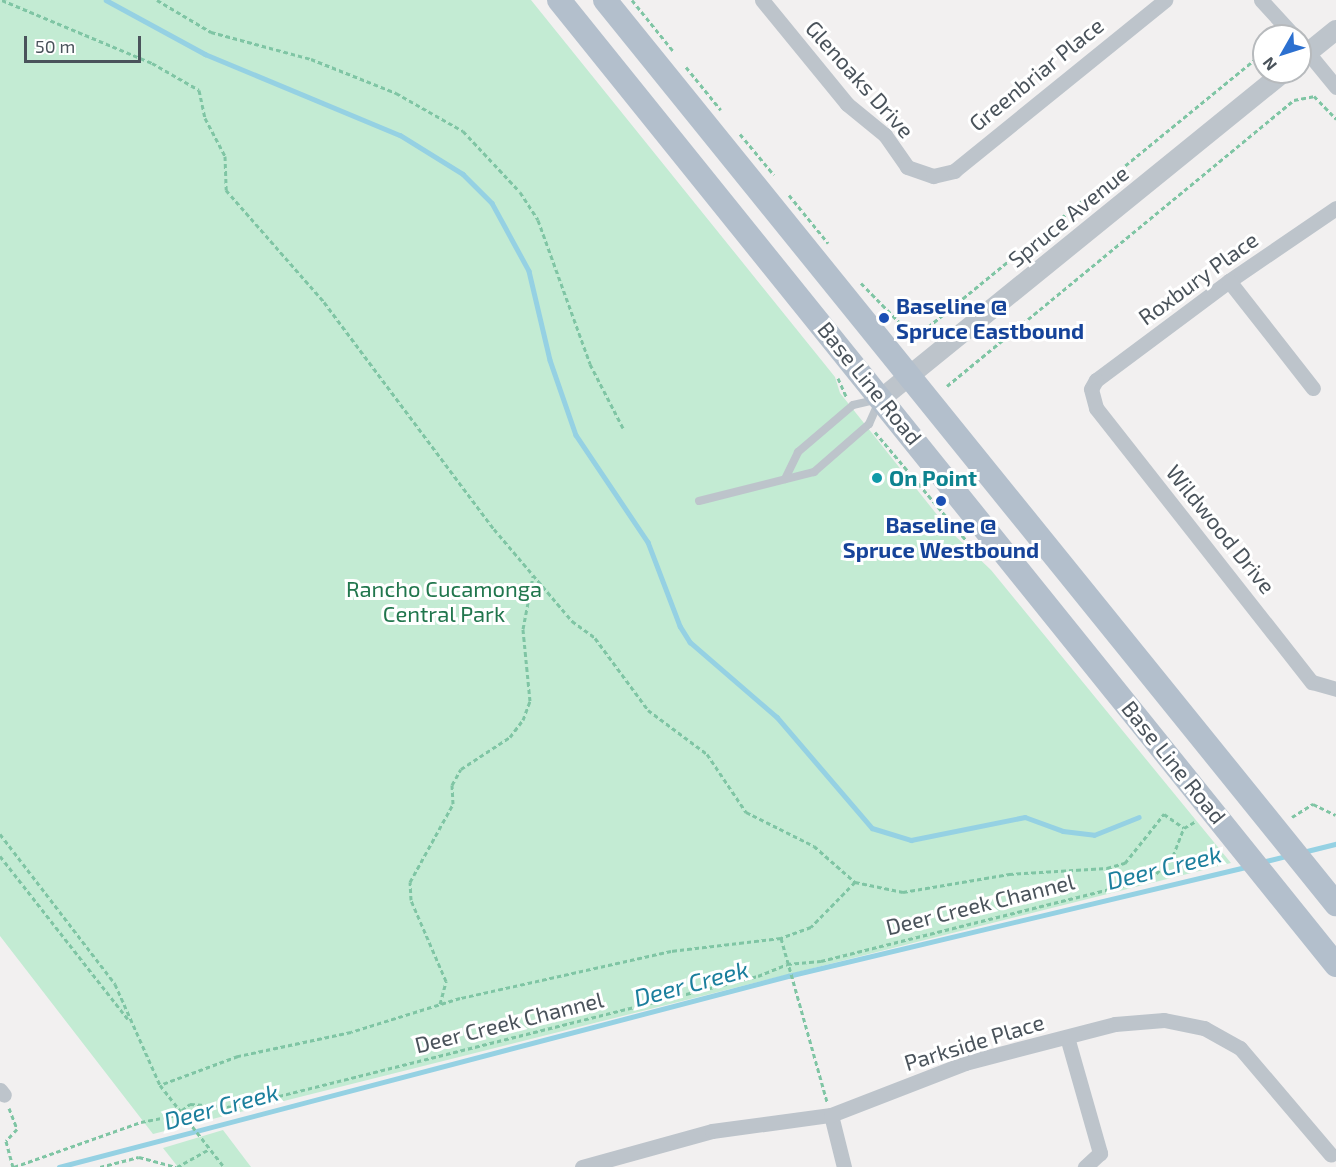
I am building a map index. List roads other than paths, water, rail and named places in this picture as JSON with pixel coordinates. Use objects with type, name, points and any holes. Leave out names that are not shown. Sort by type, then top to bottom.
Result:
[{"type":"main road","name":"Base Line Road","points":[[559,0],[882,398],[1336,965]]},
{"type":"main road","name":"Base Line Road","points":[[605,0],[1336,904]]},
{"type":"street","name":"Glenoaks Drive","points":[[762,0],[847,104],[885,135],[907,167],[933,176]]},
{"type":"street","name":"Greenbriar Place","points":[[933,176],[954,171],[1165,0]]},
{"type":"street","points":[[1262,0],[1283,24]]},
{"type":"street","points":[[1312,46],[1336,30]]},
{"type":"street","points":[[1312,62],[1336,87]]},
{"type":"street","name":"Spruce Avenue","points":[[882,398],[1269,84]]},
{"type":"street","name":"Roxbury Place","points":[[1091,390],[1096,380],[1229,281],[1336,208]]},
{"type":"street","points":[[1229,281],[1313,388]]},
{"type":"street","name":"Wildwood Drive","points":[[1091,390],[1096,408],[1312,682],[1331,690]]},
{"type":"street","name":"Parkside Place","points":[[582,1167],[610,1163],[712,1131],[831,1115],[965,1063],[1115,1024],[1164,1020],[1204,1029],[1240,1048],[1331,1158]]},
{"type":"street","points":[[1067,1037],[1100,1153],[1085,1167]]},
{"type":"street","points":[[831,1115],[844,1167]]},
{"type":"lane","points":[[785,479],[798,452],[853,405],[882,398]]},
{"type":"lane","points":[[699,501],[814,472],[869,424],[882,398]]},
{"type":"waterway","points":[[106,0],[205,54],[400,135],[463,174],[492,203],[529,271],[550,360],[576,435],[648,542],[680,626],[690,642],[777,717],[872,828],[911,840],[1025,817],[1063,831],[1094,835],[1139,817]]},
{"type":"waterway","name":"Deer Creek","points":[[1303,852],[1336,844]]},
{"type":"waterway","name":"Deer Creek","points":[[1262,862],[1286,856]]},
{"type":"waterway","name":"Deer Creek","points":[[59,1167],[788,976],[1245,867]]},
{"type":"place","name":"Baseline @ Spruce Eastbound","points":[[884,318]]},
{"type":"place","name":"On Point","points":[[877,478]]},
{"type":"place","name":"Baseline @ Spruce Westbound","points":[[941,501]]},
{"type":"park label","name":"Rancho Cucamonga Central Park","points":[[444,600]]}]
